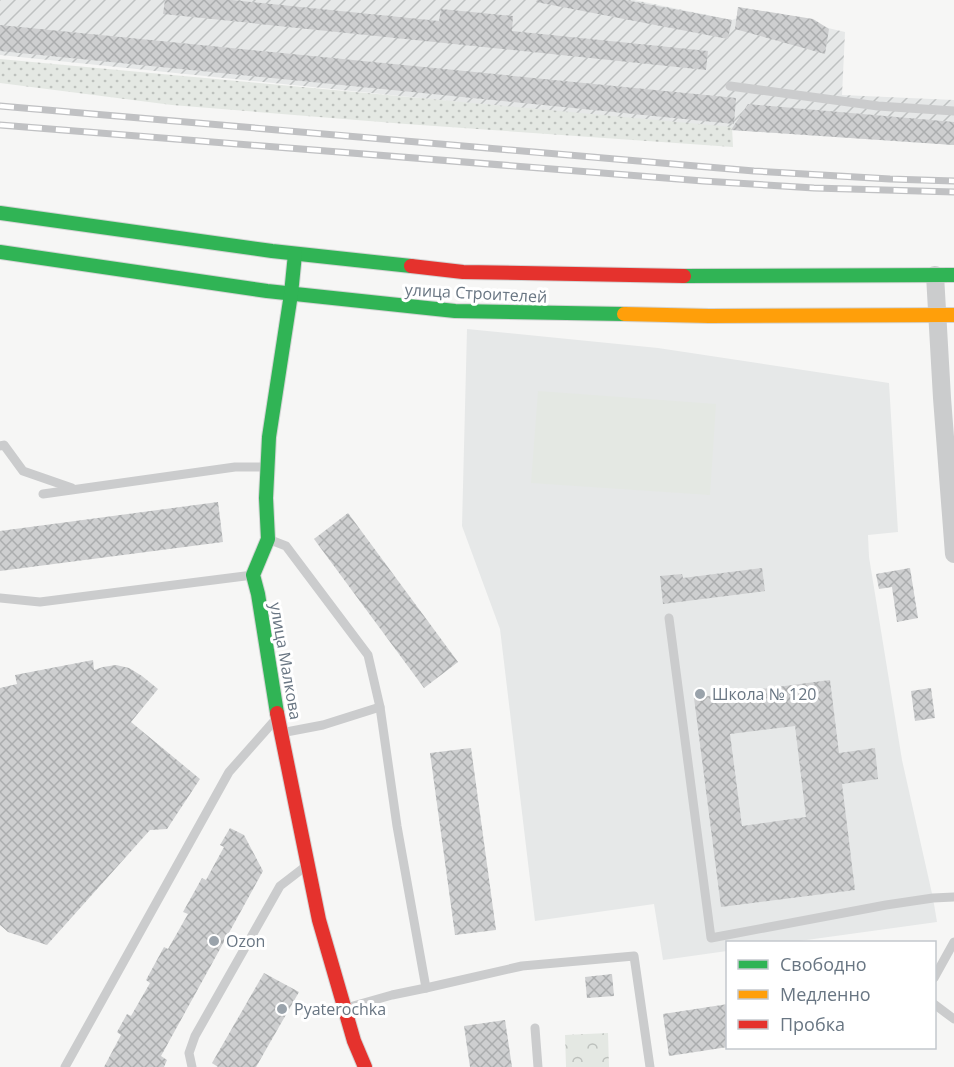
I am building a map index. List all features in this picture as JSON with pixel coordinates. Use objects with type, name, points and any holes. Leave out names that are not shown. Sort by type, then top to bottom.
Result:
[{"type":"main road","name":"улица Строителей","points":[[0,213],[295,254],[463,272],[711,276],[954,275]]},
{"type":"main road","name":"улица Строителей","points":[[0,252],[291,294],[455,311],[709,316],[946,315]]},
{"type":"main road","points":[[253,575],[267,539],[266,498],[269,437],[295,254]]},
{"type":"main road","name":"улица Малкова","points":[[253,575],[281,733],[319,920],[354,1041],[365,1067]]},
{"type":"street","points":[[935,275],[946,315],[942,398],[954,554]]},
{"type":"lane","points":[[730,86],[878,106],[954,111]]},
{"type":"lane","points":[[0,446],[4,445],[23,471],[75,489]]},
{"type":"lane","points":[[43,494],[235,467],[267,467]]},
{"type":"lane","points":[[267,539],[286,546],[368,655],[380,707],[397,826],[426,988]]},
{"type":"lane","points":[[0,598],[40,602],[253,575]]},
{"type":"lane","points":[[669,618],[711,938],[886,904],[954,897]]},
{"type":"lane","points":[[281,733],[323,725],[380,707]]},
{"type":"lane","points":[[65,1067],[229,772],[278,716]]},
{"type":"lane","points":[[192,1067],[189,1053],[195,1036],[280,886],[308,864]]},
{"type":"lane","points":[[936,974],[954,942]]},
{"type":"lane","points":[[344,1009],[392,995],[522,966],[634,956],[650,1067]]},
{"type":"lane","points":[[936,1006],[954,1019]]},
{"type":"lane","points":[[535,1028],[538,1067]]},
{"type":"shaded area","points":[[0,0],[634,0],[732,20],[737,18],[738,7],[845,32],[842,95],[954,100],[954,145],[731,130],[0,55]]},
{"type":"shaded area","name":"Школа № 120","points":[[467,329],[658,348],[889,383],[898,532],[868,535],[869,557],[902,760],[937,922],[799,941],[726,941],[726,951],[663,960],[654,904],[535,921],[500,629],[462,526]]},
{"type":"green space","points":[[0,59],[732,127],[733,147],[172,105],[0,83]]},
{"type":"green space","points":[[538,391],[716,404],[710,495],[531,483]]},
{"type":"green space","points":[[608,1033],[609,1067],[566,1067],[565,1035]]},
{"type":"building","points":[[165,0],[232,0],[439,21],[441,9],[513,16],[512,31],[708,51],[706,70],[163,14]]},
{"type":"building","points":[[537,0],[625,0],[732,20],[728,39],[536,2]]},
{"type":"building","points":[[738,7],[813,19],[829,29],[825,54],[735,29]]},
{"type":"building","points":[[0,25],[736,98],[734,124],[0,51]]},
{"type":"building","points":[[748,104],[954,122],[954,145],[731,130]]},
{"type":"building","points":[[218,502],[223,542],[0,571],[0,531]]},
{"type":"building","points":[[348,513],[458,662],[424,688],[314,539]]},
{"type":"building","points":[[762,568],[765,591],[663,604],[660,576],[682,574],[683,578]]},
{"type":"building","points":[[910,568],[918,618],[897,622],[892,587],[879,589],[876,574]]},
{"type":"building","points":[[93,660],[94,670],[116,665],[129,668],[158,689],[131,722],[200,779],[167,829],[150,830],[47,945],[8,932],[0,925],[0,688],[17,684],[15,675]]},
{"type":"building","points":[[830,680],[839,753],[875,748],[878,779],[842,784],[855,890],[721,907],[694,698]],"holes":[[[795,726],[806,817],[742,826],[730,734]]]},
{"type":"building","points":[[931,688],[935,718],[915,721],[911,691]]},
{"type":"building","points":[[471,748],[496,930],[455,935],[430,753]]},
{"type":"building","points":[[230,828],[244,835],[263,871],[161,1056],[167,1060],[164,1067],[104,1067],[121,1035],[117,1032],[127,1014],[131,1016],[150,983],[146,980],[164,947],[168,949],[188,914],[183,912],[202,878],[206,880],[224,847],[220,845]]},
{"type":"building","points":[[264,973],[299,992],[256,1067],[218,1067],[212,1063]]},
{"type":"building","points":[[612,974],[614,996],[587,998],[585,977]]},
{"type":"building","points":[[726,1004],[726,1047],[669,1056],[663,1014]]},
{"type":"building","points":[[505,1020],[512,1067],[470,1067],[464,1026]]},
{"type":"railway","points":[[0,106],[754,171],[954,181]]},
{"type":"railway","points":[[0,125],[703,181],[814,188],[954,192]]},
{"type":"traffic: fast","points":[[0,213],[272,251],[411,266]]},
{"type":"traffic: fast","points":[[0,252],[267,291],[455,311],[624,314]]},
{"type":"traffic: fast","points":[[277,713],[253,575],[268,539],[266,498],[269,437],[295,254]]},
{"type":"traffic: fast","points":[[684,276],[954,275]]},
{"type":"traffic: slow","points":[[624,314],[954,315]]},
{"type":"traffic: jam","points":[[411,266],[463,272],[684,276]]},
{"type":"traffic: jam","points":[[277,713],[319,920],[354,1041],[365,1067]]},
{"type":"place","name":"Школа № 120","points":[[700,694]]},
{"type":"place","name":"Ozon","points":[[214,941]]},
{"type":"place","name":"Pyaterochka","points":[[282,1009]]}]
